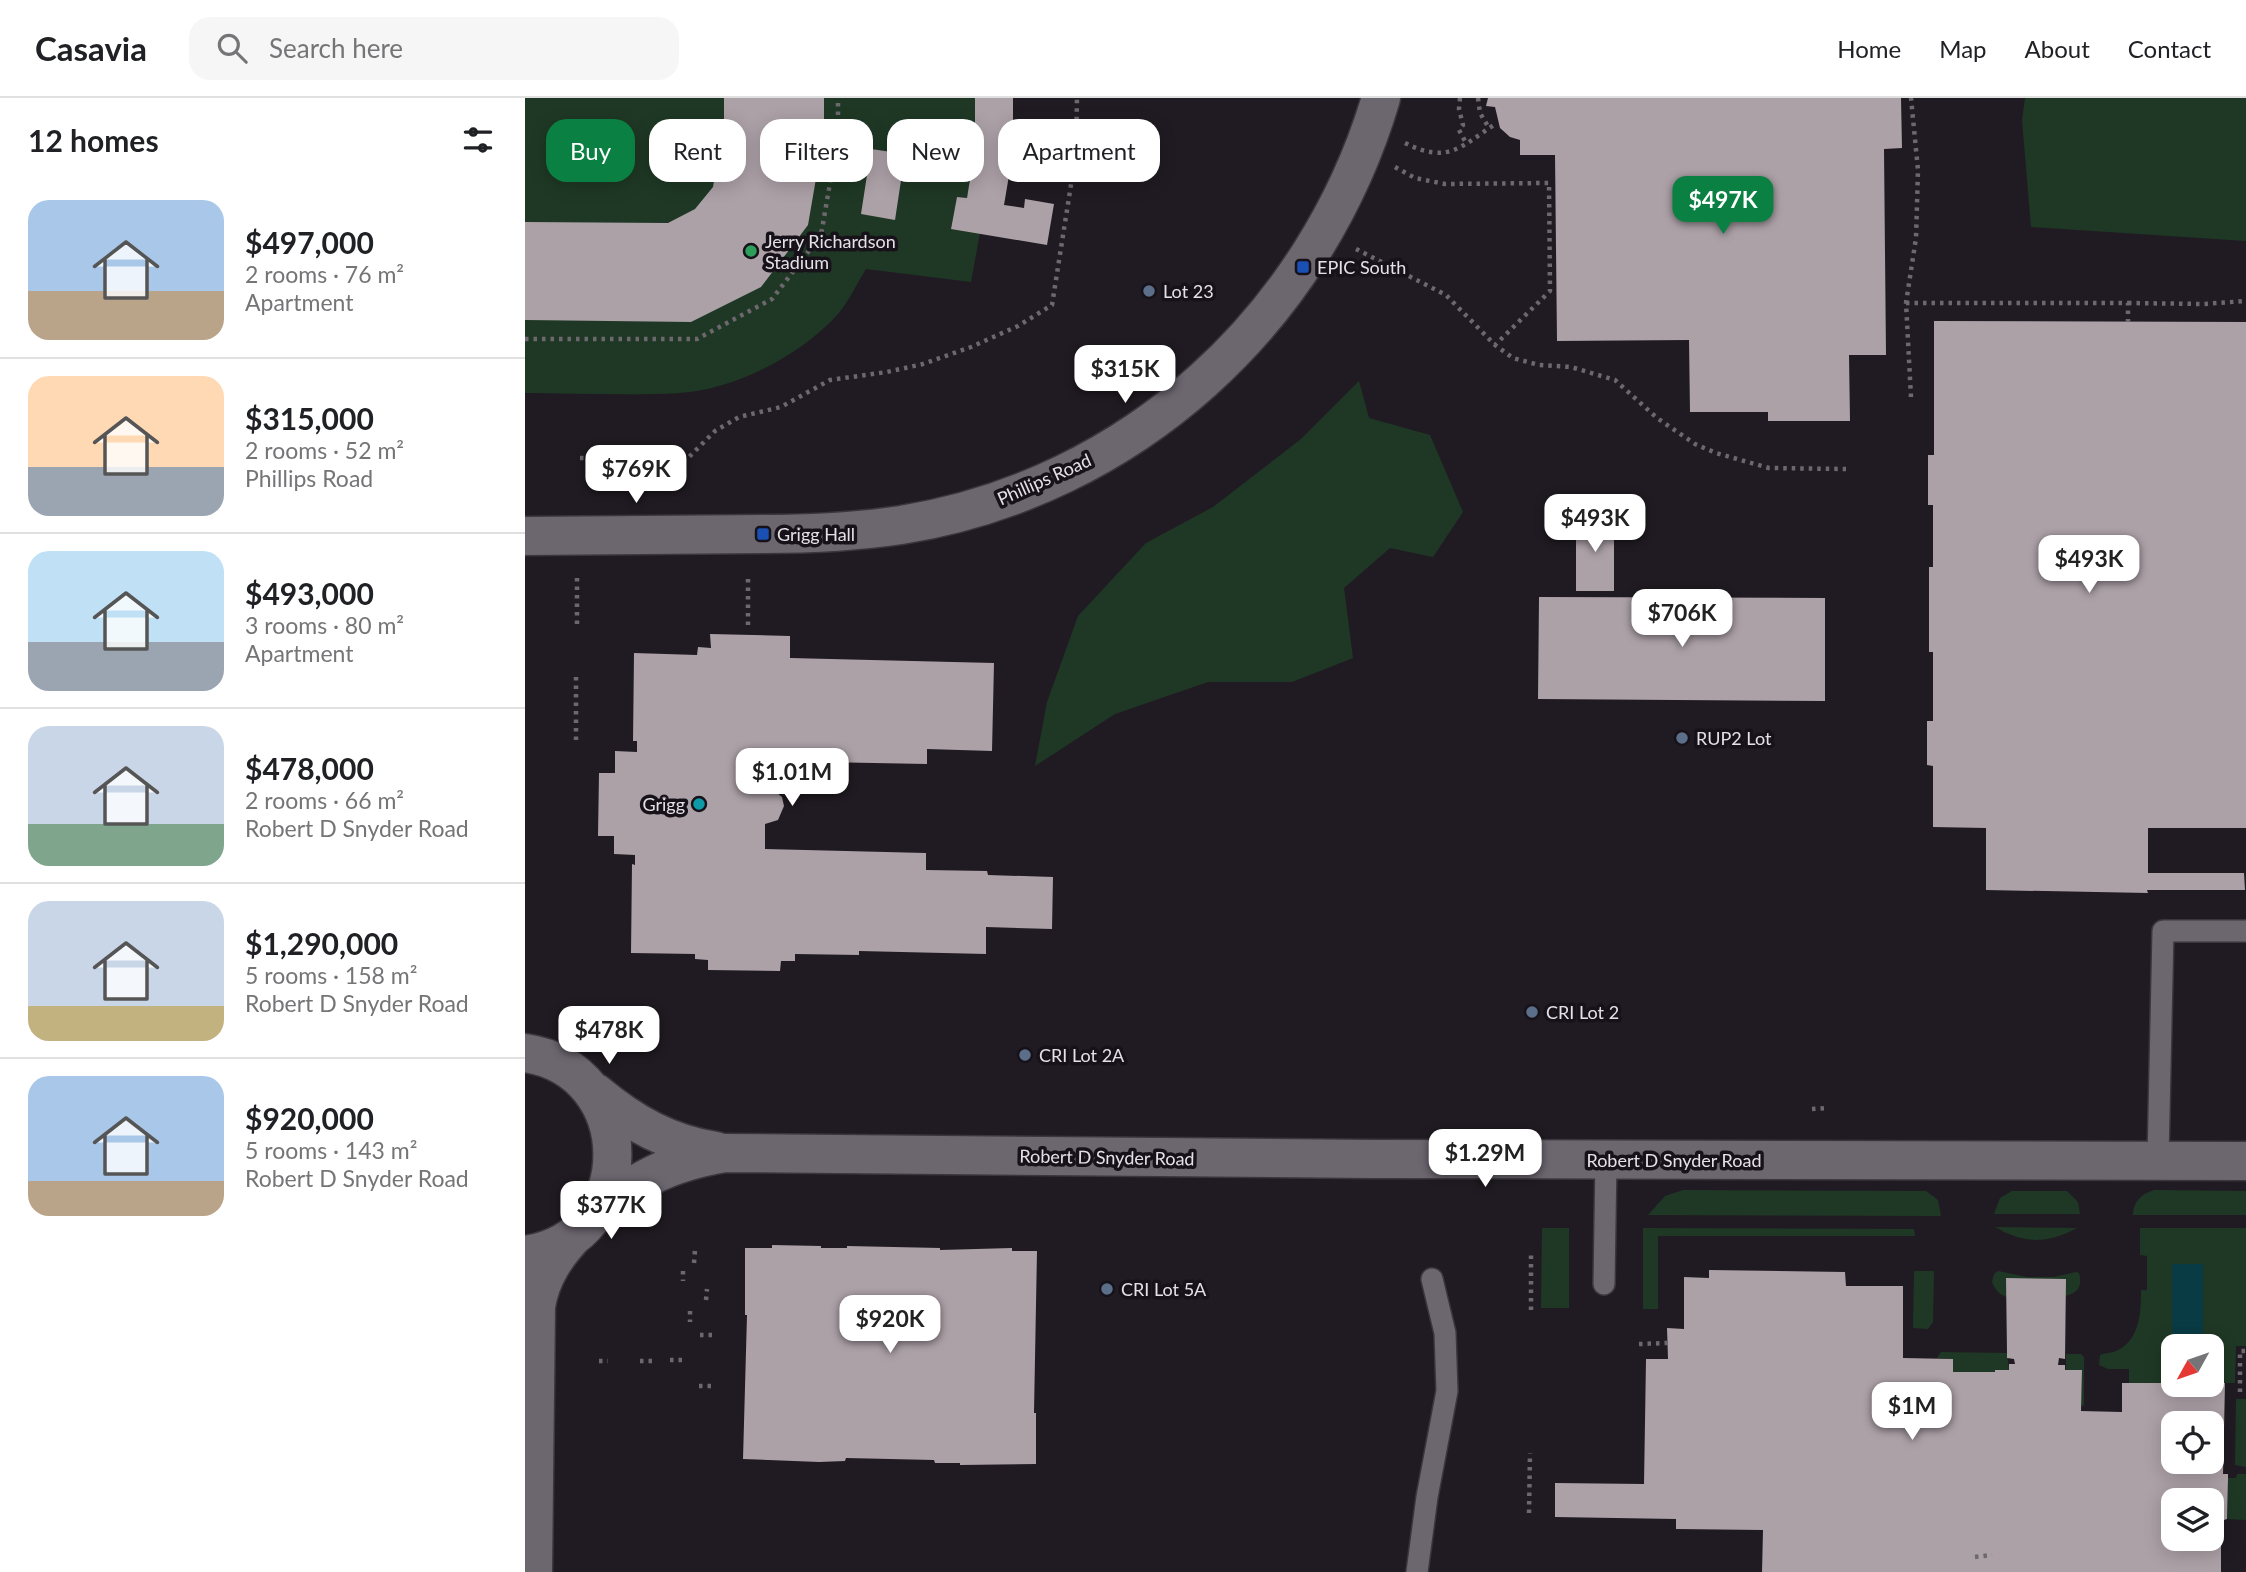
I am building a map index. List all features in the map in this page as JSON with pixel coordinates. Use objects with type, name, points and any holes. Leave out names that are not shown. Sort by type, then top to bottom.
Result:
[{"type":"street","name":"Phillips Road","points":[[525,536],[782,535],[865,530],[921,522],[978,507],[1069,470],[1125,441],[1166,412],[1215,370],[1264,319],[1323,233],[1355,170],[1381,98]]},
{"type":"street","name":"Robert D Snyder Road","points":[[525,1053],[565,1066],[620,1113],[646,1129],[680,1144],[725,1153],[1606,1160],[2246,1161]]},
{"type":"street","points":[[533,1572],[538,1292],[549,1267],[563,1246],[585,1225],[608,1188],[613,1171],[614,1152],[607,1118],[589,1087]]},
{"type":"street","name":"Robert D Snyder Road","points":[[585,1225],[646,1177],[680,1162],[725,1153]]},
{"type":"street","points":[[525,1255],[548,1249],[585,1225]]},
{"type":"lane","points":[[2158,1160],[2163,930],[2246,930]]},
{"type":"lane","points":[[1604,1284],[1606,1160]]},
{"type":"lane","points":[[1417,1572],[1427,1497],[1447,1391],[1445,1334],[1432,1279]]},
{"type":"path","points":[[525,339],[697,339],[772,299],[821,235],[838,137],[838,98]]},
{"type":"path","points":[[580,458],[687,460],[716,431],[739,417],[781,407],[830,380],[923,364],[971,347],[1018,326],[1052,305],[1076,153],[1076,98]]},
{"type":"path","points":[[1460,98],[1459,109],[1463,125],[1459,130],[1466,143]]},
{"type":"path","points":[[1478,98],[1481,113],[1489,128]]},
{"type":"path","points":[[1911,98],[1917,147],[1917,216],[1906,303],[1911,397]]},
{"type":"path","points":[[1405,143],[1420,150],[1440,154],[1466,143],[1497,123]]},
{"type":"path","points":[[1395,167],[1415,178],[1445,184],[1549,183],[1550,291],[1495,345]]},
{"type":"path","points":[[1356,249],[1446,295],[1495,345],[1513,358],[1528,363],[1571,367],[1615,380],[1657,418],[1696,444],[1716,453],[1769,468],[1846,469]]},
{"type":"path","points":[[1906,303],[2246,302]]},
{"type":"path","points":[[2128,303],[2128,321]]},
{"type":"path","points":[[748,575],[748,625]]},
{"type":"path","points":[[577,576],[577,624]]},
{"type":"path","points":[[576,677],[576,740]]},
{"type":"path","points":[[1812,1109],[1826,1108]]},
{"type":"path","points":[[694,1263],[695,1250]]},
{"type":"path","points":[[1531,1252],[1531,1310]]},
{"type":"path","points":[[683,1271],[683,1281]]},
{"type":"path","points":[[706,1300],[707,1290]]},
{"type":"path","points":[[690,1311],[690,1322]]},
{"type":"path","points":[[700,1335],[715,1335]]},
{"type":"path","points":[[1639,1344],[1668,1343]]},
{"type":"path","points":[[2240,1392],[2241,1351],[2246,1351]]},
{"type":"path","points":[[670,1360],[682,1360]]},
{"type":"path","points":[[599,1362],[608,1361]]},
{"type":"path","points":[[640,1361],[653,1361]]},
{"type":"path","points":[[699,1386],[713,1386]]},
{"type":"path","points":[[1529,1513],[1530,1453]]},
{"type":"path","points":[[1975,1557],[1992,1555]]},
{"type":"green space","name":"Jerry Richardson Stadium","points":[[525,98],[975,98],[975,119],[887,119],[887,182],[970,182],[967,198],[957,197],[951,228],[980,233],[971,282],[866,269],[838,314],[823,329],[766,368],[722,385],[660,394],[525,393]]},
{"type":"green space","points":[[2025,98],[2246,98],[2246,241],[2031,227],[2022,120]]},
{"type":"green space","points":[[1359,381],[1369,418],[1430,435],[1463,512],[1433,557],[1390,548],[1344,588],[1353,658],[1292,682],[1208,682],[1115,714],[1035,766],[1047,702],[1078,616],[1146,543],[1213,507],[1301,439]]},
{"type":"green space","points":[[1683,1190],[1926,1191],[1938,1200],[1941,1216],[1648,1215],[1665,1196]]},
{"type":"green space","points":[[2154,1190],[2246,1191],[2246,1215],[2133,1215],[2134,1206],[2139,1199]]},
{"type":"green space","points":[[2012,1191],[2067,1191],[2078,1202],[2080,1214],[1994,1214],[2000,1198]]},
{"type":"green space","points":[[1995,1227],[2077,1228],[2056,1237],[2036,1240],[2016,1237]]},
{"type":"green space","points":[[1542,1228],[1569,1228],[1569,1308],[1541,1308]]},
{"type":"green space","points":[[1643,1228],[1914,1229],[1915,1236],[1658,1236],[1658,1309],[1643,1309]]},
{"type":"green space","points":[[2140,1228],[2246,1228],[2246,1346],[2236,1346],[2235,1383],[2224,1383],[2224,1334],[2161,1334],[2161,1383],[2129,1383],[2129,1369],[2108,1369],[2099,1365],[2100,1355],[2124,1346],[2137,1325],[2141,1290],[2147,1290],[2147,1256],[2140,1255]]},
{"type":"green space","points":[[1914,1271],[1934,1271],[1933,1322],[1928,1329],[1913,1328]]},
{"type":"green space","points":[[1998,1271],[2027,1277],[2054,1277],[2076,1272],[2079,1273],[2080,1282],[2078,1289],[2067,1296],[2010,1298],[2000,1293],[1993,1285],[1994,1274]]},
{"type":"green space","points":[[1941,1352],[2007,1353],[2009,1370],[1953,1372],[1953,1359],[1937,1358]]},
{"type":"green space","points":[[2066,1354],[2081,1354],[2084,1357],[2084,1406],[2081,1405],[2082,1371],[2066,1370]]},
{"type":"green space","points":[[2236,1399],[2246,1399],[2246,1467],[2235,1465]]},
{"type":"green space","points":[[2237,1474],[2246,1474],[2246,1520],[2227,1519],[2228,1478],[2236,1478]]},
{"type":"water","points":[[2172,1264],[2203,1264],[2203,1334],[2172,1334]]},
{"type":"building","points":[[724,98],[824,98],[824,119],[760,119],[760,182],[815,182],[808,225],[761,287],[691,322],[525,320],[525,222],[668,223],[695,209],[713,187],[714,182],[746,182],[746,119],[724,119]]},
{"type":"building","points":[[975,98],[1013,98],[1013,119],[998,119],[998,182],[1008,182],[1004,205],[1024,208],[1025,199],[1054,204],[1047,245],[951,229],[957,197],[967,198],[970,182],[984,182],[984,119],[975,119]]},
{"type":"building","points":[[1488,98],[1901,98],[1902,148],[1884,149],[1886,355],[1849,355],[1850,421],[1768,421],[1768,412],[1690,412],[1689,340],[1557,341],[1555,155],[1520,155],[1520,140],[1510,137],[1500,128],[1495,107],[1486,106]]},
{"type":"building","points":[[873,149],[887,151],[887,182],[901,182],[895,220],[861,214],[866,182],[873,182]]},
{"type":"building","points":[[1934,321],[2246,322],[2246,828],[2148,828],[2148,873],[2244,873],[2245,890],[2147,890],[2148,893],[1986,890],[1986,828],[1933,827],[1933,766],[1927,765],[1927,721],[1933,721],[1933,652],[1929,652],[1929,567],[1933,567],[1933,505],[1928,505],[1928,455],[1934,455]]},
{"type":"building","points":[[1576,516],[1614,516],[1614,591],[1576,591]]},
{"type":"building","points":[[1539,597],[1825,598],[1825,701],[1538,699]]},
{"type":"building","name":"Grigg","points":[[710,634],[790,636],[790,658],[994,663],[992,751],[927,749],[927,764],[767,761],[767,785],[782,797],[784,806],[778,820],[765,824],[765,849],[926,853],[926,870],[987,871],[988,875],[1053,877],[1052,929],[986,927],[986,954],[859,951],[859,955],[795,954],[795,961],[781,961],[780,971],[708,970],[708,960],[695,959],[695,954],[631,953],[632,864],[635,865],[635,855],[614,854],[614,836],[598,836],[599,773],[615,773],[615,751],[637,752],[637,741],[633,741],[634,653],[697,655],[698,647],[711,648]]},
{"type":"building","points":[[772,1245],[940,1250],[1012,1248],[1012,1251],[1037,1251],[1034,1413],[1036,1464],[960,1465],[935,1463],[934,1460],[846,1458],[845,1461],[819,1462],[743,1459],[747,1315],[745,1248],[772,1248]]},
{"type":"building","points":[[1709,1270],[1845,1272],[1846,1286],[1903,1286],[1903,1358],[1953,1359],[1953,1372],[1995,1372],[2009,1370],[2009,1364],[2015,1364],[2014,1359],[2007,1358],[2006,1278],[2066,1279],[2065,1359],[2059,1358],[2058,1365],[2065,1365],[2065,1370],[2082,1370],[2081,1411],[2122,1412],[2122,1383],[2161,1383],[2161,1397],[2224,1397],[2225,1383],[2224,1428],[2224,1411],[2161,1411],[2161,1474],[2228,1474],[2228,1478],[2227,1519],[2224,1520],[2224,1488],[2161,1488],[2161,1551],[2221,1551],[2221,1572],[1762,1572],[1763,1530],[1676,1529],[1676,1519],[1555,1517],[1555,1483],[1644,1484],[1646,1359],[1668,1359],[1667,1328],[1684,1329],[1684,1277],[1709,1278]]},
{"type":"place","name":"Jerry Richardson Stadium","points":[[751,251]]},
{"type":"place","name":"EPIC South","points":[[1303,267]]},
{"type":"place","name":"Lot 23","points":[[1149,291]]},
{"type":"place","name":"Grigg Hall","points":[[763,534]]},
{"type":"place","name":"RUP2 Lot","points":[[1682,738]]},
{"type":"place","name":"Grigg","points":[[699,804]]},
{"type":"place","name":"CRI Lot 2","points":[[1532,1012]]},
{"type":"place","name":"CRI Lot 2A","points":[[1025,1055]]},
{"type":"place","name":"CRI Lot 5A","points":[[1107,1289]]}]
